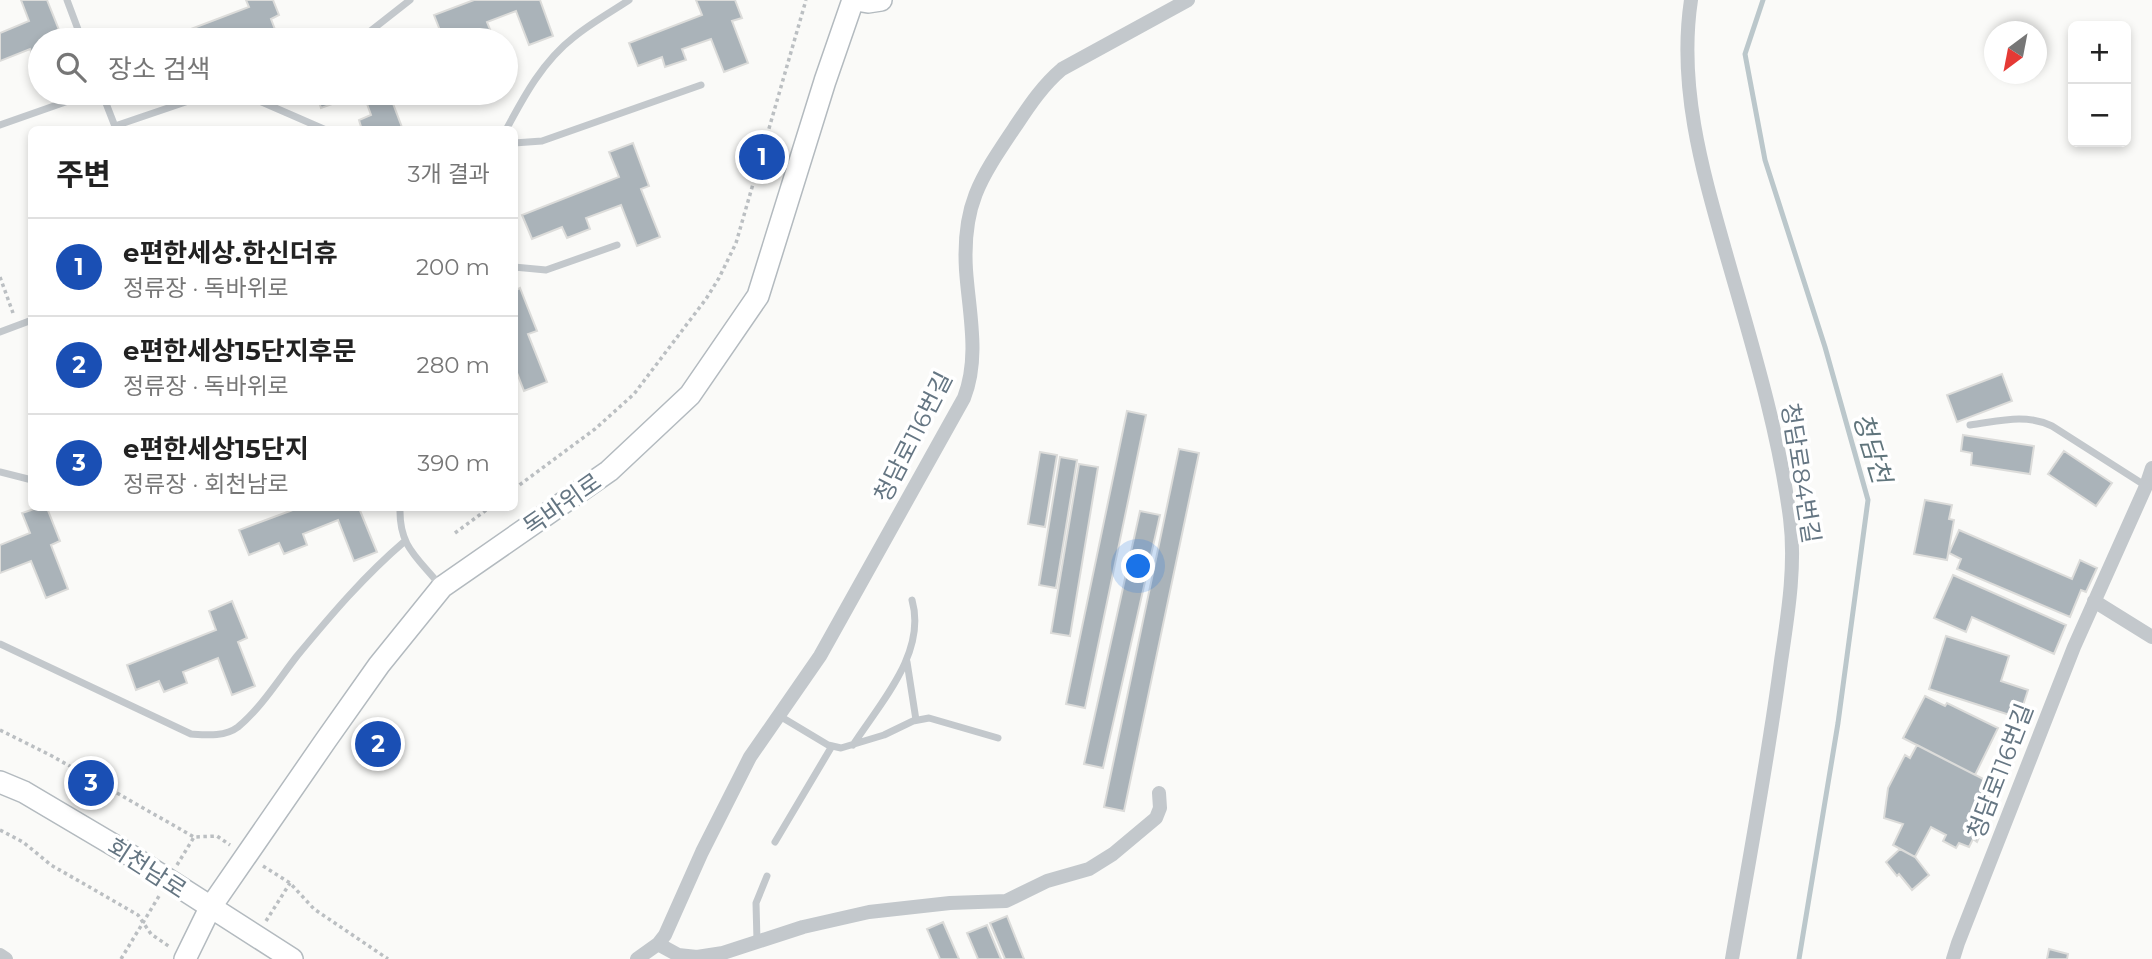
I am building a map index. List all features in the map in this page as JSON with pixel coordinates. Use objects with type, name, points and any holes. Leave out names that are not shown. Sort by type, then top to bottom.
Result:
[{"type":"main road","points":[[854,0],[881,0]]},
{"type":"main road","name":"독바위로","points":[[185,959],[210,908],[379,666],[442,587],[609,471],[690,395],[758,296],[825,81],[854,0]]},
{"type":"main road","name":"회천남로","points":[[0,782],[24,792],[122,850],[292,959]]},
{"type":"street","name":"청담로116번길","points":[[637,959],[658,944],[664,935],[750,757],[820,656],[955,417],[973,367],[965,246],[966,226],[977,187],[1033,99],[1049,80],[1062,69],[1188,0]]},
{"type":"street","name":"청담로84번길","points":[[1690,0],[1688,90],[1698,153],[1769,408],[1790,518],[1792,545],[1790,598],[1777,692],[1732,959]]},
{"type":"street","points":[[2149,486],[2152,468]]},
{"type":"street","name":"청담로116번길","points":[[1954,959],[1961,934],[2074,646],[2149,486]]},
{"type":"street","points":[[2094,601],[2152,637]]},
{"type":"street","points":[[658,944],[678,955],[697,957],[723,953],[810,925],[869,912],[950,903],[993,903],[1019,897],[1047,881],[1089,869],[1112,854],[1156,818],[1160,808],[1160,793]]},
{"type":"lane","points":[[67,0],[78,28]]},
{"type":"lane","points":[[374,28],[410,0]]},
{"type":"lane","points":[[508,126],[526,92],[572,38],[629,0]]},
{"type":"lane","points":[[518,143],[542,141],[701,85]]},
{"type":"lane","points":[[0,125],[57,105]]},
{"type":"lane","points":[[106,105],[114,126]]},
{"type":"lane","points":[[121,126],[179,105]]},
{"type":"lane","points":[[269,105],[317,126]]},
{"type":"lane","points":[[518,267],[546,270],[617,245]]},
{"type":"lane","points":[[0,332],[28,321]]},
{"type":"lane","points":[[1970,425],[2022,417],[2038,420],[2149,486]]},
{"type":"lane","points":[[0,472],[28,479]]},
{"type":"lane","points":[[400,511],[401,532],[405,541],[442,587]]},
{"type":"lane","points":[[0,644],[191,734],[221,733],[236,729],[335,609],[370,572],[405,541]]},
{"type":"lane","points":[[853,746],[907,661],[916,621],[912,600]]},
{"type":"lane","points":[[907,661],[916,720]]},
{"type":"lane","points":[[778,715],[832,746],[841,748],[890,733],[916,720],[929,718],[998,738]]},
{"type":"lane","points":[[775,842],[832,746]]},
{"type":"lane","points":[[757,941],[757,903],[767,876]]},
{"type":"path","points":[[518,486],[595,429],[634,394],[719,278],[736,243],[806,0]]},
{"type":"path","points":[[0,277],[17,325]]},
{"type":"path","points":[[455,533],[485,511]]},
{"type":"path","points":[[0,730],[52,756],[194,837],[217,836]]},
{"type":"path","points":[[0,830],[23,842],[51,865],[138,915],[151,934]]},
{"type":"path","points":[[290,883],[314,909],[388,959]]},
{"type":"path","points":[[121,959],[142,922]]},
{"type":"building","points":[[21,0],[47,0],[58,28],[28,28],[28,50],[0,61],[0,33],[29,21]]},
{"type":"building","points":[[246,0],[273,0],[279,15],[271,19],[274,28],[194,28],[249,7]]},
{"type":"building","points":[[474,0],[540,0],[553,36],[529,45],[516,11],[487,22],[489,28],[439,28],[434,15]]},
{"type":"building","points":[[696,0],[735,0],[742,18],[732,21],[748,63],[724,72],[711,39],[682,49],[686,60],[665,67],[662,57],[638,66],[629,43],[702,15]]},
{"type":"building","points":[[367,105],[394,105],[401,126],[361,126],[359,120],[371,115]]},
{"type":"building","points":[[633,143],[649,186],[641,189],[660,237],[637,246],[621,205],[586,218],[590,229],[567,238],[562,227],[532,239],[522,215],[619,177],[609,152]]},
{"type":"building","points":[[520,288],[537,331],[528,334],[547,382],[524,391],[518,375]]},
{"type":"building","points":[[2002,374],[2012,401],[1957,422],[1947,395]]},
{"type":"building","points":[[1127,411],[1146,415],[1085,708],[1066,704]]},
{"type":"building","points":[[1963,435],[2034,446],[2030,474],[1971,465],[1972,453],[1961,451]]},
{"type":"building","points":[[1179,449],[1199,453],[1124,811],[1104,807]]},
{"type":"building","points":[[2064,451],[2112,483],[2096,506],[2048,474]]},
{"type":"building","points":[[1040,452],[1057,455],[1045,527],[1028,524]]},
{"type":"building","points":[[1060,457],[1077,460],[1056,588],[1039,585]]},
{"type":"building","points":[[1079,464],[1098,467],[1070,636],[1051,633]]},
{"type":"building","points":[[1925,500],[1952,505],[1949,519],[1954,520],[1947,560],[1914,554]]},
{"type":"building","points":[[48,511],[60,541],[51,545],[68,589],[46,598],[31,561],[0,573],[0,545],[30,533],[22,513]]},
{"type":"building","points":[[290,511],[360,511],[377,552],[354,561],[338,520],[303,534],[307,545],[284,554],[279,543],[249,555],[239,530]]},
{"type":"building","points":[[1140,511],[1160,515],[1103,768],[1084,764]]},
{"type":"building","points":[[1959,530],[2072,579],[2080,560],[2097,568],[2086,592],[2081,590],[2070,617],[1957,569],[1961,559],[1949,553]]},
{"type":"building","points":[[1953,575],[2066,625],[2054,654],[1972,617],[1966,632],[1934,618]]},
{"type":"building","points":[[232,601],[247,638],[238,642],[255,686],[232,695],[218,658],[183,672],[187,683],[164,692],[159,681],[136,690],[127,665],[216,630],[209,611]]},
{"type":"building","points":[[1946,636],[2009,656],[2001,681],[2028,690],[2019,718],[1929,689]]},
{"type":"building","points":[[1925,696],[1945,706],[1947,703],[1998,728],[1975,775],[1903,738]]},
{"type":"building","points":[[1917,745],[1995,785],[1980,816],[1987,820],[1977,842],[1973,839],[1969,847],[1959,843],[1956,848],[1943,841],[1946,835],[1931,827],[1915,857],[1893,845],[1903,824],[1884,818],[1888,788],[1905,755],[1910,758]]},
{"type":"building","points":[[1900,849],[1915,857],[1929,875],[1912,890],[1886,862]]},
{"type":"building","points":[[1007,916],[1024,959],[1005,959],[990,923]]},
{"type":"building","points":[[943,922],[959,959],[940,959],[927,929]]},
{"type":"building","points":[[987,925],[1001,959],[978,959],[967,933]]},
{"type":"building","points":[[2049,949],[2068,954],[2067,959],[2047,959]]},
{"type":"waterway","name":"청담천","points":[[1763,0],[1745,54],[1765,160],[1825,347],[1868,500],[1838,723],[1799,959]]},
{"type":"place","name":"e편한세상.한신더휴","points":[[762,157]]},
{"type":"place","name":"e편한세상15단지후문","points":[[378,744]]},
{"type":"place","name":"e편한세상15단지","points":[[91,783]]}]
